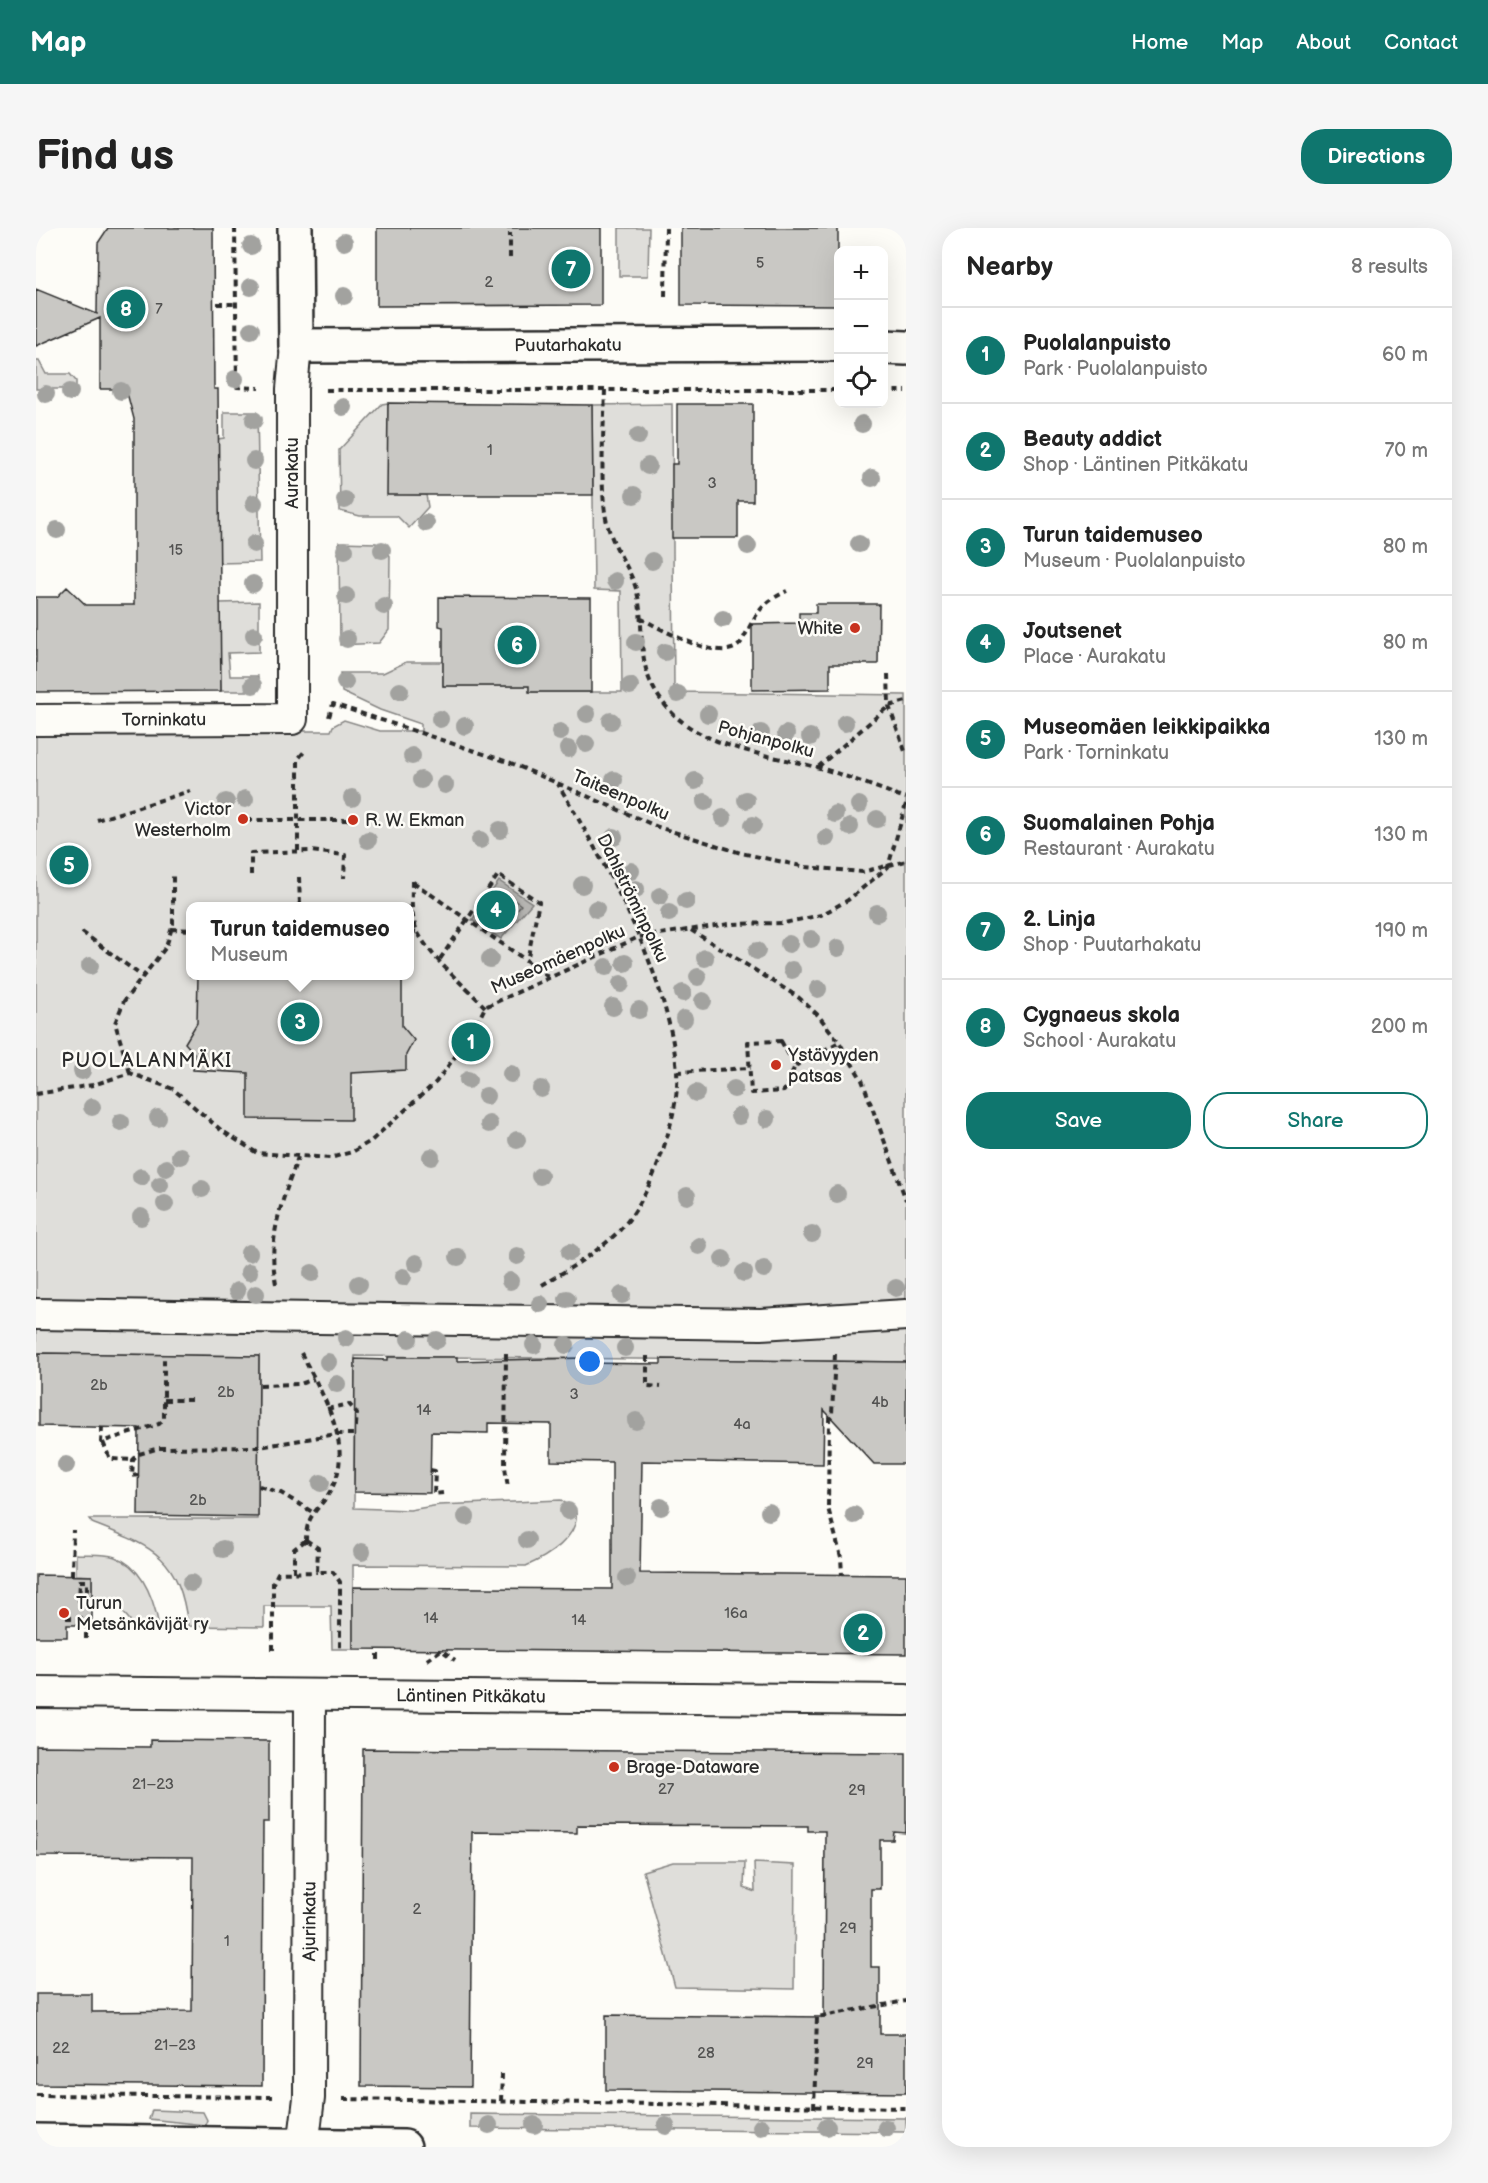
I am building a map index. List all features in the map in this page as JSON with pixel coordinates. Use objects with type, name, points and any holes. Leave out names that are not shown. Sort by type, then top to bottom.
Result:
[{"type":"street","name":"Aurakatu","points":[[292,719],[292,389],[296,346],[295,228]]},
{"type":"street","name":"Puutarhakatu","points":[[296,346],[834,344]]},
{"type":"street","points":[[888,347],[906,348]]},
{"type":"street","name":"Torninkatu","points":[[36,720],[292,719]]},
{"type":"street","points":[[36,1314],[760,1324],[906,1315]]},
{"type":"street","name":"Läntinen Pitkäkatu","points":[[36,1692],[906,1700]]},
{"type":"street","name":"Ajurinkatu","points":[[303,2146],[309,2098],[310,1695]]},
{"type":"street","points":[[36,2141],[404,2147]]},
{"type":"path","points":[[235,228],[237,387],[265,388]]},
{"type":"path","points":[[665,296],[666,228]]},
{"type":"path","points":[[510,233],[510,258]]},
{"type":"path","points":[[217,304],[236,304]]},
{"type":"path","points":[[334,390],[834,390]]},
{"type":"path","name":"Pohjanpolku","points":[[605,390],[604,495],[608,529],[634,579],[649,678],[662,703],[674,716],[708,738],[729,747],[818,767],[906,798]]},
{"type":"path","points":[[888,391],[906,391]]},
{"type":"path","points":[[640,618],[692,643],[724,651],[733,650],[741,644],[750,621],[763,605],[787,591]]},
{"type":"path","points":[[888,674],[889,706],[906,754]]},
{"type":"path","points":[[818,767],[889,706],[906,701]]},
{"type":"path","name":"Taiteenpolku","points":[[333,704],[464,746],[556,782],[658,827],[741,853],[833,871],[862,872],[906,861]]},
{"type":"path","points":[[298,759],[298,851]]},
{"type":"path","name":"Dahlströminpolku","points":[[507,1321],[515,1305],[526,1294],[572,1268],[621,1229],[634,1212],[645,1194],[663,1149],[675,1096],[677,1072],[654,972],[590,838],[556,782]]},
{"type":"path","points":[[97,820],[190,791]]},
{"type":"path","points":[[888,867],[906,804]]},
{"type":"path","points":[[247,820],[349,820]]},
{"type":"path","points":[[251,875],[251,853],[298,851],[345,855],[344,878]]},
{"type":"path","name":"Museomäenpolku","points":[[130,1073],[173,1089],[221,1130],[257,1153],[330,1158],[352,1152],[371,1141],[436,1083],[472,1034],[485,1007],[639,938],[729,924],[784,923],[821,915],[848,900],[888,867]]},
{"type":"path","points":[[36,1094],[93,1085],[130,1073],[115,1023],[124,1001],[166,947],[171,929],[173,873]]},
{"type":"path","points":[[440,959],[498,874],[539,902],[527,961]]},
{"type":"path","points":[[299,877],[300,902]]},
{"type":"path","points":[[412,902],[412,881],[548,977]]},
{"type":"path","points":[[414,919],[417,932],[485,1007]]},
{"type":"path","points":[[171,929],[186,930]]},
{"type":"path","points":[[690,929],[798,996],[818,1015],[839,1042],[866,1090],[906,1200]]},
{"type":"path","points":[[82,932],[143,977]]},
{"type":"path","points":[[795,1066],[781,1041],[748,1042],[751,1093],[784,1091],[795,1066],[839,1042]]},
{"type":"path","points":[[677,1072],[751,1068]]},
{"type":"path","points":[[273,1269],[274,1229],[298,1157]]},
{"type":"path","points":[[298,1346],[337,1434],[340,1466],[338,1475],[324,1502],[306,1524],[306,1540]]},
{"type":"path","points":[[103,1442],[159,1424],[164,1419],[164,1354]]},
{"type":"path","points":[[647,1356],[647,1386],[661,1387]]},
{"type":"path","points":[[835,1361],[832,1414],[829,1419],[828,1508],[841,1557],[842,1575]]},
{"type":"path","points":[[506,1362],[505,1467],[508,1488]]},
{"type":"path","points":[[260,1385],[300,1384],[314,1379]]},
{"type":"path","points":[[164,1400],[193,1400]]},
{"type":"path","points":[[327,1409],[349,1404],[357,1413],[356,1425],[360,1426]]},
{"type":"path","points":[[102,1427],[103,1442],[110,1459],[133,1460]]},
{"type":"path","points":[[139,1476],[132,1476],[133,1460],[139,1454],[159,1448],[259,1447],[337,1434],[355,1434]]},
{"type":"path","points":[[430,1470],[435,1471],[434,1494],[442,1493]]},
{"type":"path","points":[[258,1486],[289,1497],[314,1513]]},
{"type":"path","points":[[72,1575],[73,1530]]},
{"type":"path","points":[[306,1540],[318,1548],[317,1572]]},
{"type":"path","points":[[294,1572],[294,1549],[306,1540]]},
{"type":"path","points":[[273,1650],[273,1582],[278,1573],[294,1572],[333,1572],[340,1582],[340,1649]]},
{"type":"path","points":[[79,1602],[80,1581],[87,1581],[87,1603]]},
{"type":"path","points":[[66,1618],[87,1618]]},
{"type":"path","points":[[86,1625],[86,1639]]},
{"type":"path","points":[[378,1649],[378,1659]]},
{"type":"path","points":[[426,1660],[441,1650],[456,1660]]},
{"type":"path","points":[[814,2108],[817,2017],[906,2001]]},
{"type":"path","points":[[501,2102],[502,2074]]},
{"type":"path","points":[[36,2094],[278,2097]]},
{"type":"path","points":[[349,2099],[906,2109]]},
{"type":"shaded area","points":[[619,228],[649,228],[648,276],[619,276]]},
{"type":"shaded area","points":[[36,361],[39,361],[46,374],[70,374],[76,381],[76,389],[36,389]]},
{"type":"shaded area","points":[[388,403],[388,494],[426,495],[428,507],[409,528],[397,516],[360,516],[340,511],[339,450],[382,404]]},
{"type":"shaded area","points":[[672,404],[674,692],[906,695],[906,1362],[355,1356],[354,1508],[410,1510],[439,1505],[561,1500],[576,1511],[573,1529],[560,1545],[526,1566],[353,1565],[353,1649],[332,1649],[331,1606],[264,1606],[264,1627],[188,1626],[178,1583],[160,1557],[147,1547],[92,1523],[89,1519],[258,1519],[259,1356],[36,1353],[36,731],[331,731],[333,726],[344,720],[380,731],[421,731],[421,724],[380,710],[342,692],[340,673],[383,673],[406,662],[443,662],[443,686],[529,686],[530,692],[622,692],[621,591],[594,590],[592,405]]},
{"type":"shaded area","points":[[224,412],[257,412],[260,562],[219,563],[218,439],[224,438]]},
{"type":"shaded area","points":[[339,542],[376,543],[387,549],[390,556],[389,630],[379,643],[340,645]]},
{"type":"shaded area","points":[[259,602],[259,652],[228,653],[230,676],[258,676],[258,687],[249,691],[221,691],[219,603]]},
{"type":"shaded area","points":[[76,1554],[111,1556],[133,1568],[146,1586],[159,1626],[135,1626],[115,1603],[92,1601],[92,1576],[76,1575]]},
{"type":"shaded area","points":[[673,1862],[745,1862],[744,1888],[755,1892],[754,1863],[795,1865],[794,1989],[675,1987],[643,1871]]},
{"type":"shaded area","points":[[152,2110],[203,2112],[207,2120],[205,2125],[149,2119]]},
{"type":"shaded area","points":[[470,2114],[906,2118],[906,2132],[470,2128]]},
{"type":"water","points":[[499,881],[532,903],[501,939],[472,920]]},
{"type":"building","points":[[108,228],[213,228],[214,389],[218,389],[221,691],[36,692],[36,597],[57,597],[67,587],[86,605],[134,605],[134,419],[126,389],[100,389],[100,318],[36,346],[36,289],[97,314],[98,243]]},
{"type":"building","points":[[377,228],[601,228],[601,305],[377,306]]},
{"type":"building","points":[[681,228],[838,228],[838,246],[834,246],[834,306],[681,305]]},
{"type":"building","points":[[388,403],[592,405],[593,495],[387,495]]},
{"type":"building","points":[[677,404],[753,404],[753,501],[738,501],[738,538],[672,538],[672,464],[677,464]]},
{"type":"building","points":[[439,597],[591,598],[591,692],[529,692],[529,686],[443,686],[443,627],[439,626]]},
{"type":"building","points":[[816,604],[879,604],[878,664],[830,664],[830,689],[752,690],[752,624],[799,623],[799,613],[816,613]]},
{"type":"building","points":[[198,980],[402,980],[402,1026],[414,1040],[406,1055],[406,1070],[351,1073],[351,1120],[248,1119],[248,1073],[193,1070],[194,1053],[185,1043],[197,1023]]},
{"type":"building","points":[[39,1353],[259,1356],[258,1517],[138,1515],[139,1428],[39,1426]]},
{"type":"building","points":[[388,1357],[457,1357],[457,1361],[585,1358],[584,1363],[661,1364],[661,1359],[906,1362],[906,1464],[874,1464],[824,1410],[823,1464],[642,1461],[640,1573],[906,1575],[906,1654],[353,1649],[353,1587],[612,1589],[612,1462],[551,1461],[551,1424],[488,1423],[488,1433],[431,1432],[430,1493],[354,1492],[355,1359],[388,1360]]},
{"type":"building","name":"Turun Metsänkävijät ry","points":[[36,1575],[92,1576],[92,1625],[67,1625],[67,1637],[36,1637]]},
{"type":"building","points":[[150,1740],[269,1741],[269,1822],[263,1822],[262,2086],[36,2084],[36,1994],[92,1994],[92,2012],[192,2011],[193,1857],[36,1856],[36,1746],[150,1747]]},
{"type":"building","points":[[363,1749],[906,1753],[906,1833],[894,1832],[893,1840],[880,1840],[880,1889],[871,1889],[871,1967],[880,1967],[880,2034],[906,2034],[906,2093],[606,2090],[606,2015],[824,2017],[825,1831],[808,1831],[808,1826],[577,1825],[577,1833],[472,1832],[470,2087],[361,2086]]},
{"type":"place","name":"2. Linja","points":[[571,269]]},
{"type":"place","name":"Cygnaeus skola","points":[[126,309]]},
{"type":"place","name":"White","points":[[855,628]]},
{"type":"place","name":"Suomalainen Pohja","points":[[517,645]]},
{"type":"place","name":"Victor Westerholm","points":[[243,819]]},
{"type":"place","name":"R. W. Ekman","points":[[353,820]]},
{"type":"place","name":"Museomäen leikkipaikka","points":[[69,865]]},
{"type":"place","name":"Joutsenet","points":[[496,910]]},
{"type":"place","name":"Turun taidemuseo","points":[[300,1022]]},
{"type":"place","name":"Puolalanpuisto","points":[[471,1042]]},
{"type":"place","name":"Ystävyyden patsas","points":[[776,1065]]},
{"type":"place","name":"Turun Metsänkävijät ry","points":[[64,1613]]},
{"type":"place","name":"Beauty addict","points":[[863,1633]]},
{"type":"place","name":"Brage-Dataware","points":[[614,1767]]},
{"type":"district","name":"PUOLALANMÄKI","points":[[147,1060]]}]
